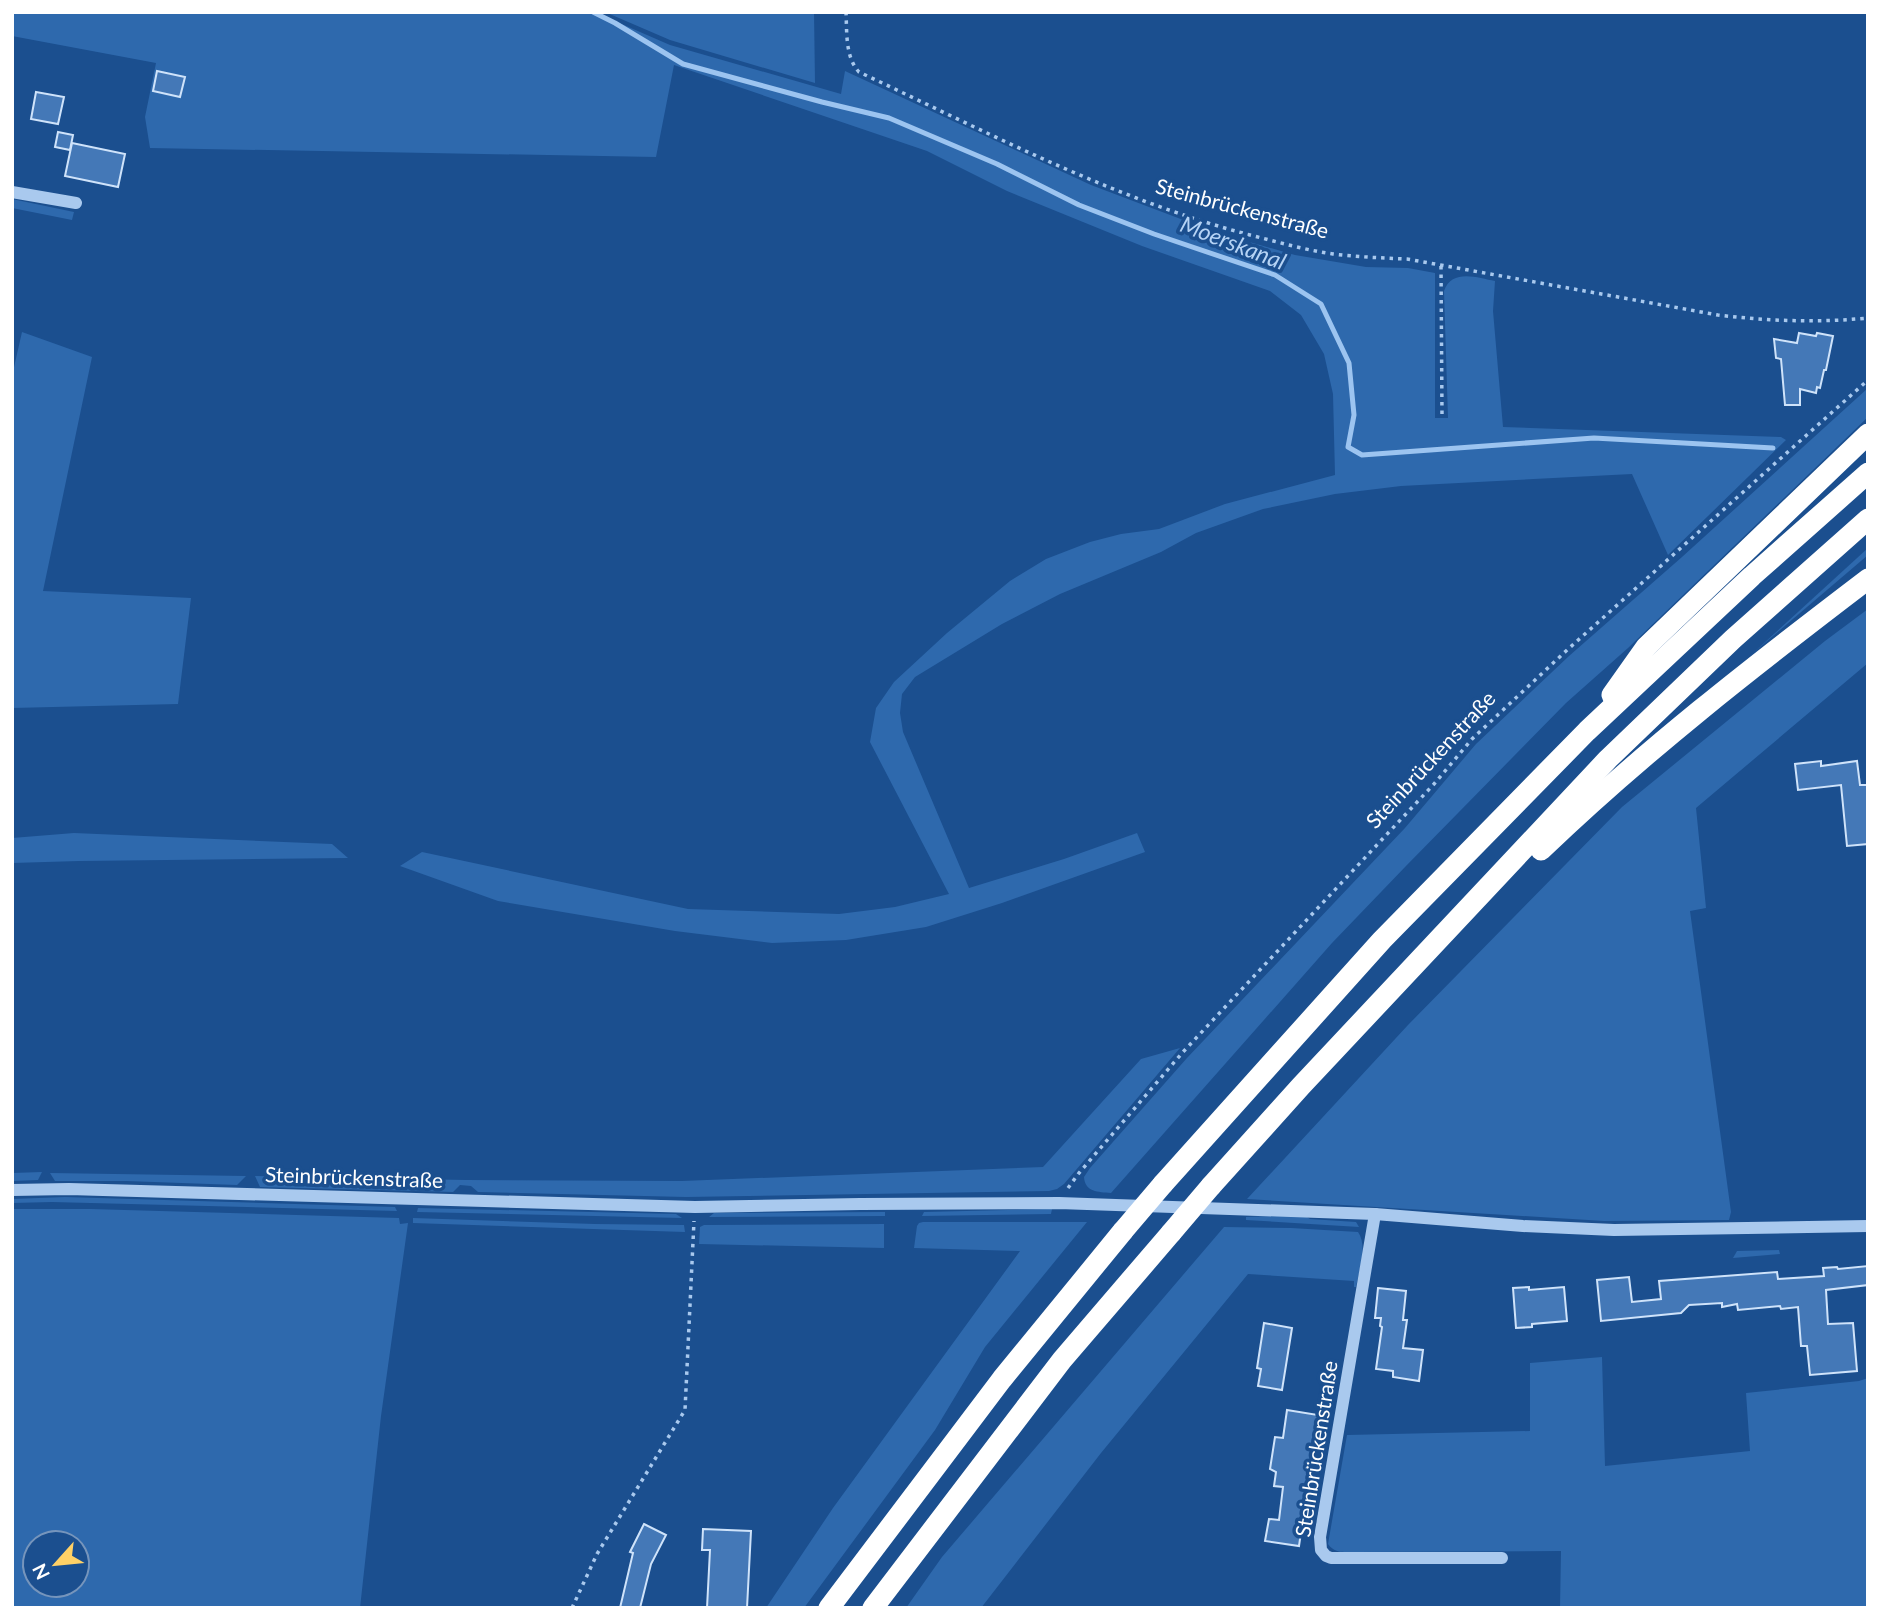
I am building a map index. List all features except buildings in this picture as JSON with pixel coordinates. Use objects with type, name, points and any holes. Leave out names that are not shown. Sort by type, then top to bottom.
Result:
[{"type":"highway","points":[[1587,731],[1646,647],[1868,434]]},
{"type":"highway","points":[[830,1608],[1002,1380],[1123,1231],[1382,940],[1587,731],[1752,576],[1868,473]]},
{"type":"highway","points":[[873,1608],[1062,1360],[1301,1086],[1608,759],[1733,639],[1868,519]]},
{"type":"highway","points":[[1797,633],[1868,568]]},
{"type":"highway","points":[[1451,927],[1493,896],[1603,792],[1797,633],[1868,579]]},
{"type":"street","points":[[12,192],[76,204]]},
{"type":"street","name":"Steinbrückenstraße","points":[[12,1191],[69,1189],[695,1207],[1059,1203],[1375,1214],[1614,1230],[1868,1227]]},
{"type":"street","name":"Steinbrückenstraße","points":[[1375,1214],[1320,1538],[1321,1550],[1326,1556],[1343,1559],[1502,1558]]},
{"type":"path","name":"Steinbrückenstraße","points":[[846,12],[850,58],[859,72],[1092,181],[1143,202],[1216,226],[1295,247],[1364,258],[1407,259],[1718,315],[1804,321],[1868,317]]},
{"type":"path","points":[[1441,266],[1443,415]]},
{"type":"path","name":"Steinbrückenstraße","points":[[1059,1203],[1079,1173],[1183,1052],[1434,784],[1472,739],[1868,380]]},
{"type":"path","points":[[572,1608],[597,1555],[685,1410],[695,1207]]},
{"type":"shaded area","points":[[12,12],[594,12],[670,45],[841,94],[845,71],[1091,185],[1215,232],[1295,255],[1366,267],[1408,268],[1435,273],[1435,418],[1448,418],[1444,291],[1453,279],[1466,276],[1495,281],[1493,311],[1503,427],[1781,437],[1786,440],[1668,555],[1632,474],[1401,486],[1335,494],[1263,509],[1196,533],[1161,552],[1060,594],[1002,624],[915,677],[902,694],[900,713],[903,732],[969,888],[1137,833],[1145,852],[926,927],[846,940],[772,943],[675,931],[498,901],[400,866],[422,852],[688,909],[839,914],[895,907],[949,894],[870,742],[876,708],[894,682],[947,633],[1010,581],[1046,559],[1090,542],[1121,534],[1159,529],[1225,504],[1335,475],[1333,394],[1324,354],[1301,315],[1270,291],[1142,246],[1007,191],[927,151],[674,65],[656,157],[150,148],[145,117],[156,63],[12,36]]},
{"type":"shaded area","points":[[605,12],[814,12],[815,83],[670,40]]},
{"type":"shaded area","points":[[12,199],[74,212],[72,220],[12,208]]},
{"type":"shaded area","points":[[22,332],[92,357],[43,591],[191,598],[178,704],[12,708],[12,376]]},
{"type":"shaded area","points":[[1868,388],[1868,417],[1628,648],[1566,703],[1406,866],[1332,943],[1111,1193],[1087,1186],[1084,1177],[1090,1168],[1187,1058],[1405,828],[1476,744],[1569,656]]},
{"type":"shaded area","points":[[1868,548],[1868,555],[1752,654]]},
{"type":"shaded area","points":[[1868,609],[1868,663],[1696,808],[1706,908],[1690,911],[1731,1212],[1729,1220],[1604,1221],[1247,1199],[1408,1025],[1622,807]]},
{"type":"shaded area","points":[[74,833],[332,844],[348,858],[12,863],[12,838]]},
{"type":"shaded area","points":[[1180,1048],[1064,1184],[1049,1191],[686,1197],[478,1192],[471,1186],[460,1185],[453,1192],[260,1187],[255,1176],[682,1181],[1043,1167],[1141,1059]]},
{"type":"shaded area","points":[[42,1172],[38,1180],[12,1181],[12,1173]]},
{"type":"shaded area","points":[[50,1173],[246,1176],[237,1185],[55,1181]]},
{"type":"shaded area","points":[[65,1197],[395,1207],[397,1211],[12,1203],[12,1199]]},
{"type":"shaded area","points":[[418,1208],[676,1214],[682,1218],[417,1212]]},
{"type":"shaded area","points":[[12,1209],[399,1218],[400,1224],[408,1223],[381,1416],[360,1608],[12,1608]]},
{"type":"shaded area","points":[[1052,1209],[1051,1214],[922,1216],[924,1212]]},
{"type":"shaded area","points":[[885,1212],[885,1216],[709,1217],[714,1213]]},
{"type":"shaded area","points":[[1304,1215],[1310,1219],[1356,1222],[1359,1227],[1246,1220],[1246,1217]]},
{"type":"shaded area","points":[[413,1218],[684,1225],[685,1232],[413,1223]]},
{"type":"shaded area","points":[[923,1222],[1087,1222],[985,1347],[935,1430],[804,1608],[766,1608],[833,1508],[1020,1251],[914,1248],[917,1226]]},
{"type":"shaded area","points":[[884,1224],[884,1248],[699,1244],[700,1227],[704,1225]]},
{"type":"shaded area","points":[[1224,1227],[1358,1232],[1363,1251],[1356,1287],[1354,1281],[1248,1274],[1101,1453],[981,1608],[906,1608],[942,1557]]},
{"type":"shaded area","points":[[1779,1250],[1780,1254],[1733,1258],[1737,1251]]},
{"type":"shaded area","points":[[1602,1357],[1605,1466],[1750,1451],[1746,1393],[1868,1378],[1868,1608],[1560,1608],[1561,1551],[1344,1552],[1337,1551],[1328,1544],[1347,1435],[1530,1431],[1530,1363]]},
{"type":"waterway","name":"Moerskanal","points":[[593,12],[683,64],[889,118],[997,164],[1079,205],[1275,275],[1321,304],[1349,363],[1354,415],[1348,447],[1362,455],[1594,438],[1773,448]]}]
